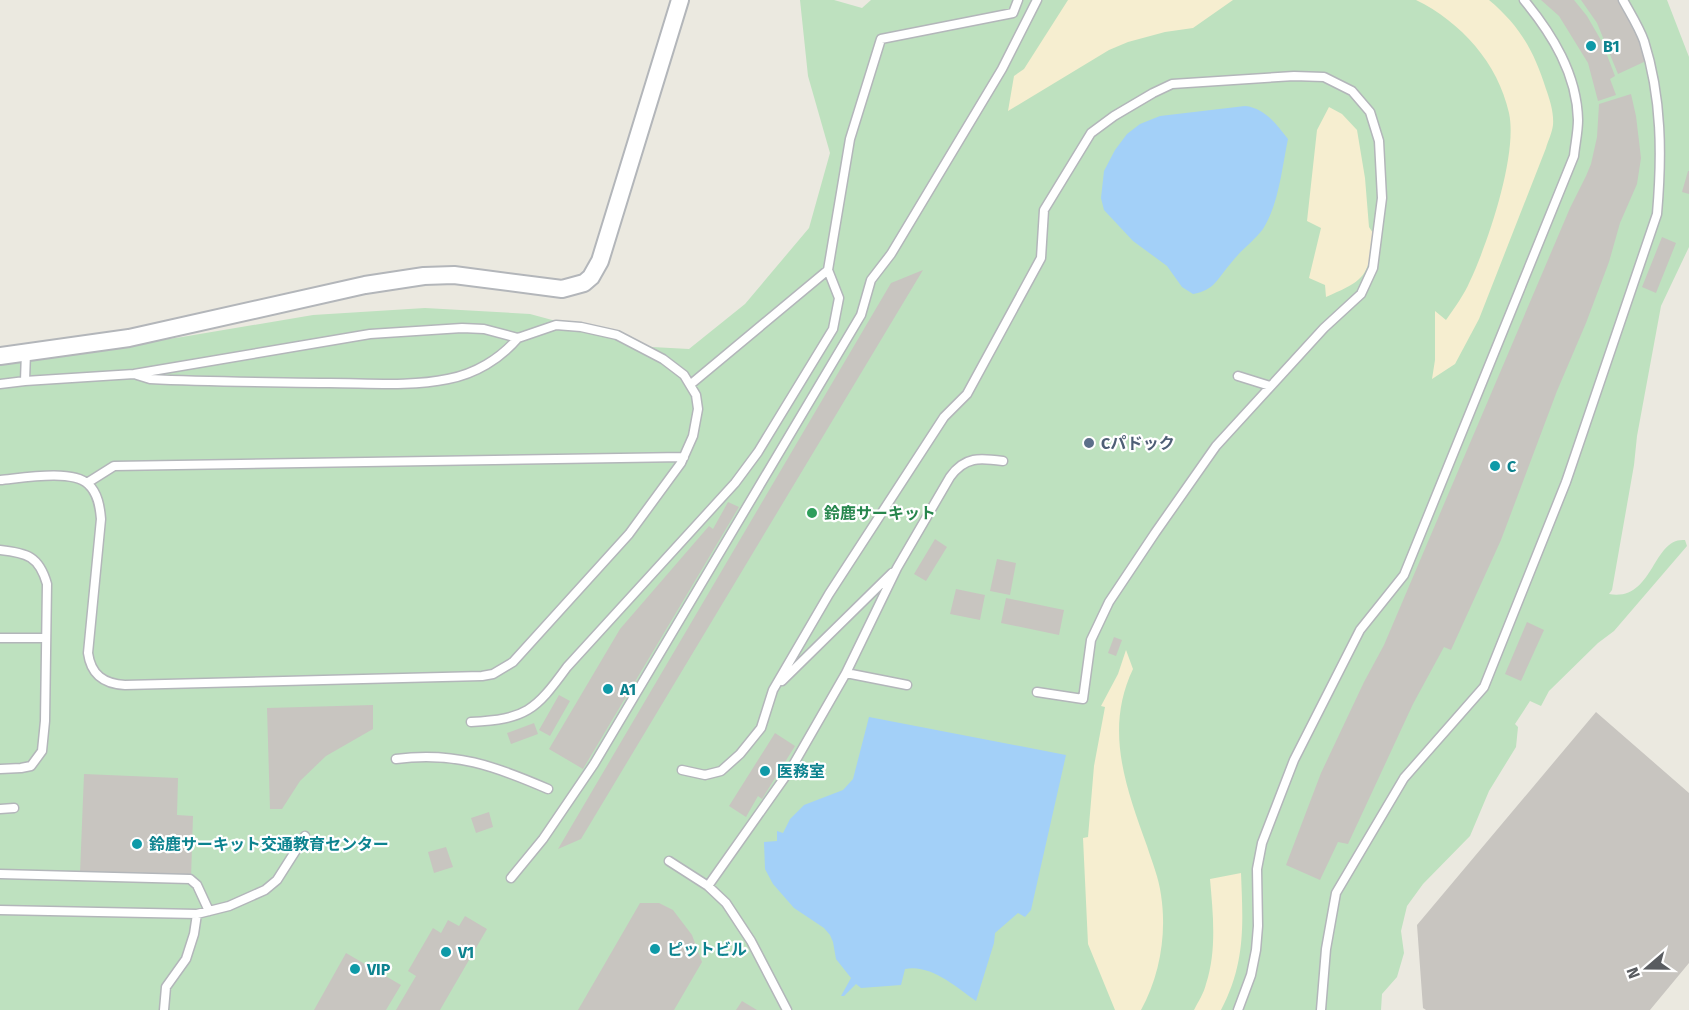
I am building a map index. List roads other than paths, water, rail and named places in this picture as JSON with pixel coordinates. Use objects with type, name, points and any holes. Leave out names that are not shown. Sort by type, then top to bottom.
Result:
[{"type":"street","points":[[0,356],[129,338],[365,285],[424,276],[454,275],[562,289],[584,283],[591,277],[600,261],[680,0]]},
{"type":"lane","points":[[471,722],[501,720],[518,716],[533,707],[735,483],[758,452],[833,329],[838,298],[828,270],[850,139],[881,39],[1012,13],[1018,0]]},
{"type":"lane","points":[[511,878],[543,839],[600,754],[861,315],[871,280],[891,254],[1002,69],[1037,0]]},
{"type":"lane","points":[[1238,1010],[1251,975],[1256,950],[1257,869],[1262,843],[1294,760],[1360,630],[1404,575],[1574,156],[1578,121],[1575,89],[1555,44],[1524,0]]},
{"type":"lane","points":[[1322,1010],[1326,949],[1336,892],[1404,778],[1484,687],[1566,482],[1657,214],[1660,171],[1657,98],[1643,40],[1623,0]]},
{"type":"lane","points":[[682,770],[705,775],[721,771],[740,754],[761,728],[773,690],[829,594],[944,417],[967,394],[1041,258],[1044,210],[1090,134],[1114,116],[1172,84],[1294,76],[1324,77],[1352,91],[1370,112],[1379,141],[1382,198],[1372,268],[1361,294],[1324,328],[1216,446],[1109,602],[1091,640],[1083,699],[1037,692]]},
{"type":"lane","points":[[691,384],[828,270]]},
{"type":"lane","points":[[0,480],[78,477],[87,483],[96,497],[101,519],[88,653],[93,670],[105,681],[125,685],[482,676],[505,668],[524,651],[634,528],[684,457],[693,436],[698,409],[691,384],[676,367],[663,358],[617,335],[556,325],[518,338],[509,348],[482,368],[449,379],[397,384],[244,382],[150,379],[134,374]]},
{"type":"lane","points":[[0,384],[134,374],[369,334],[462,328],[483,329],[518,338]]},
{"type":"lane","points":[[25,381],[26,352]]},
{"type":"lane","points":[[1238,376],[1270,386]]},
{"type":"lane","points":[[87,483],[114,466],[684,457]]},
{"type":"lane","points":[[708,886],[780,788],[846,673],[897,568],[958,466],[971,460],[1003,461]]},
{"type":"lane","points":[[0,550],[23,553],[35,560],[43,569],[47,584],[45,721],[42,751],[31,766],[0,769]]},
{"type":"lane","points":[[773,690],[897,568]]},
{"type":"lane","points":[[0,638],[45,638]]},
{"type":"lane","points":[[846,673],[906,685]]},
{"type":"lane","points":[[396,759],[420,755],[467,760],[500,769],[548,789]]},
{"type":"lane","points":[[0,809],[14,808]]},
{"type":"lane","points":[[0,910],[197,914],[210,911],[230,906],[266,890],[277,880],[305,836]]},
{"type":"lane","points":[[669,861],[708,886],[726,903],[751,941],[787,1010]]},
{"type":"lane","points":[[0,874],[190,879],[197,885],[210,911]]},
{"type":"lane","points":[[164,1010],[166,987],[186,959],[194,934],[197,914]]},
{"type":"water","points":[[1245,106],[1264,113],[1288,139],[1273,208],[1263,229],[1219,279],[1206,290],[1193,294],[1182,287],[1167,266],[1133,241],[1104,210],[1101,198],[1104,171],[1127,134],[1140,124],[1160,116]]},
{"type":"water","points":[[869,717],[1066,755],[1031,910],[1025,917],[1018,913],[995,933],[976,1001],[934,973],[915,968],[905,969],[901,985],[861,988],[856,984],[844,996],[841,996],[851,978],[836,959],[830,935],[824,928],[794,908],[773,884],[765,869],[764,842],[777,841],[777,831],[783,833],[790,819],[804,805],[843,790],[853,779]]},
{"type":"place","name":"B1","points":[[1591,46]]},
{"type":"place","name":"Cパドック","points":[[1089,443]]},
{"type":"place","name":"C","points":[[1495,466]]},
{"type":"place","name":"鈴鹿サーキット","points":[[812,513]]},
{"type":"place","name":"A1","points":[[608,689]]},
{"type":"place","name":"医務室","points":[[765,771]]},
{"type":"place","name":"鈴鹿サーキット交通教育センター","points":[[137,844]]},
{"type":"place","name":"ピットビル","points":[[655,949]]},
{"type":"place","name":"V1","points":[[446,952]]},
{"type":"place","name":"VIP","points":[[355,969]]}]
